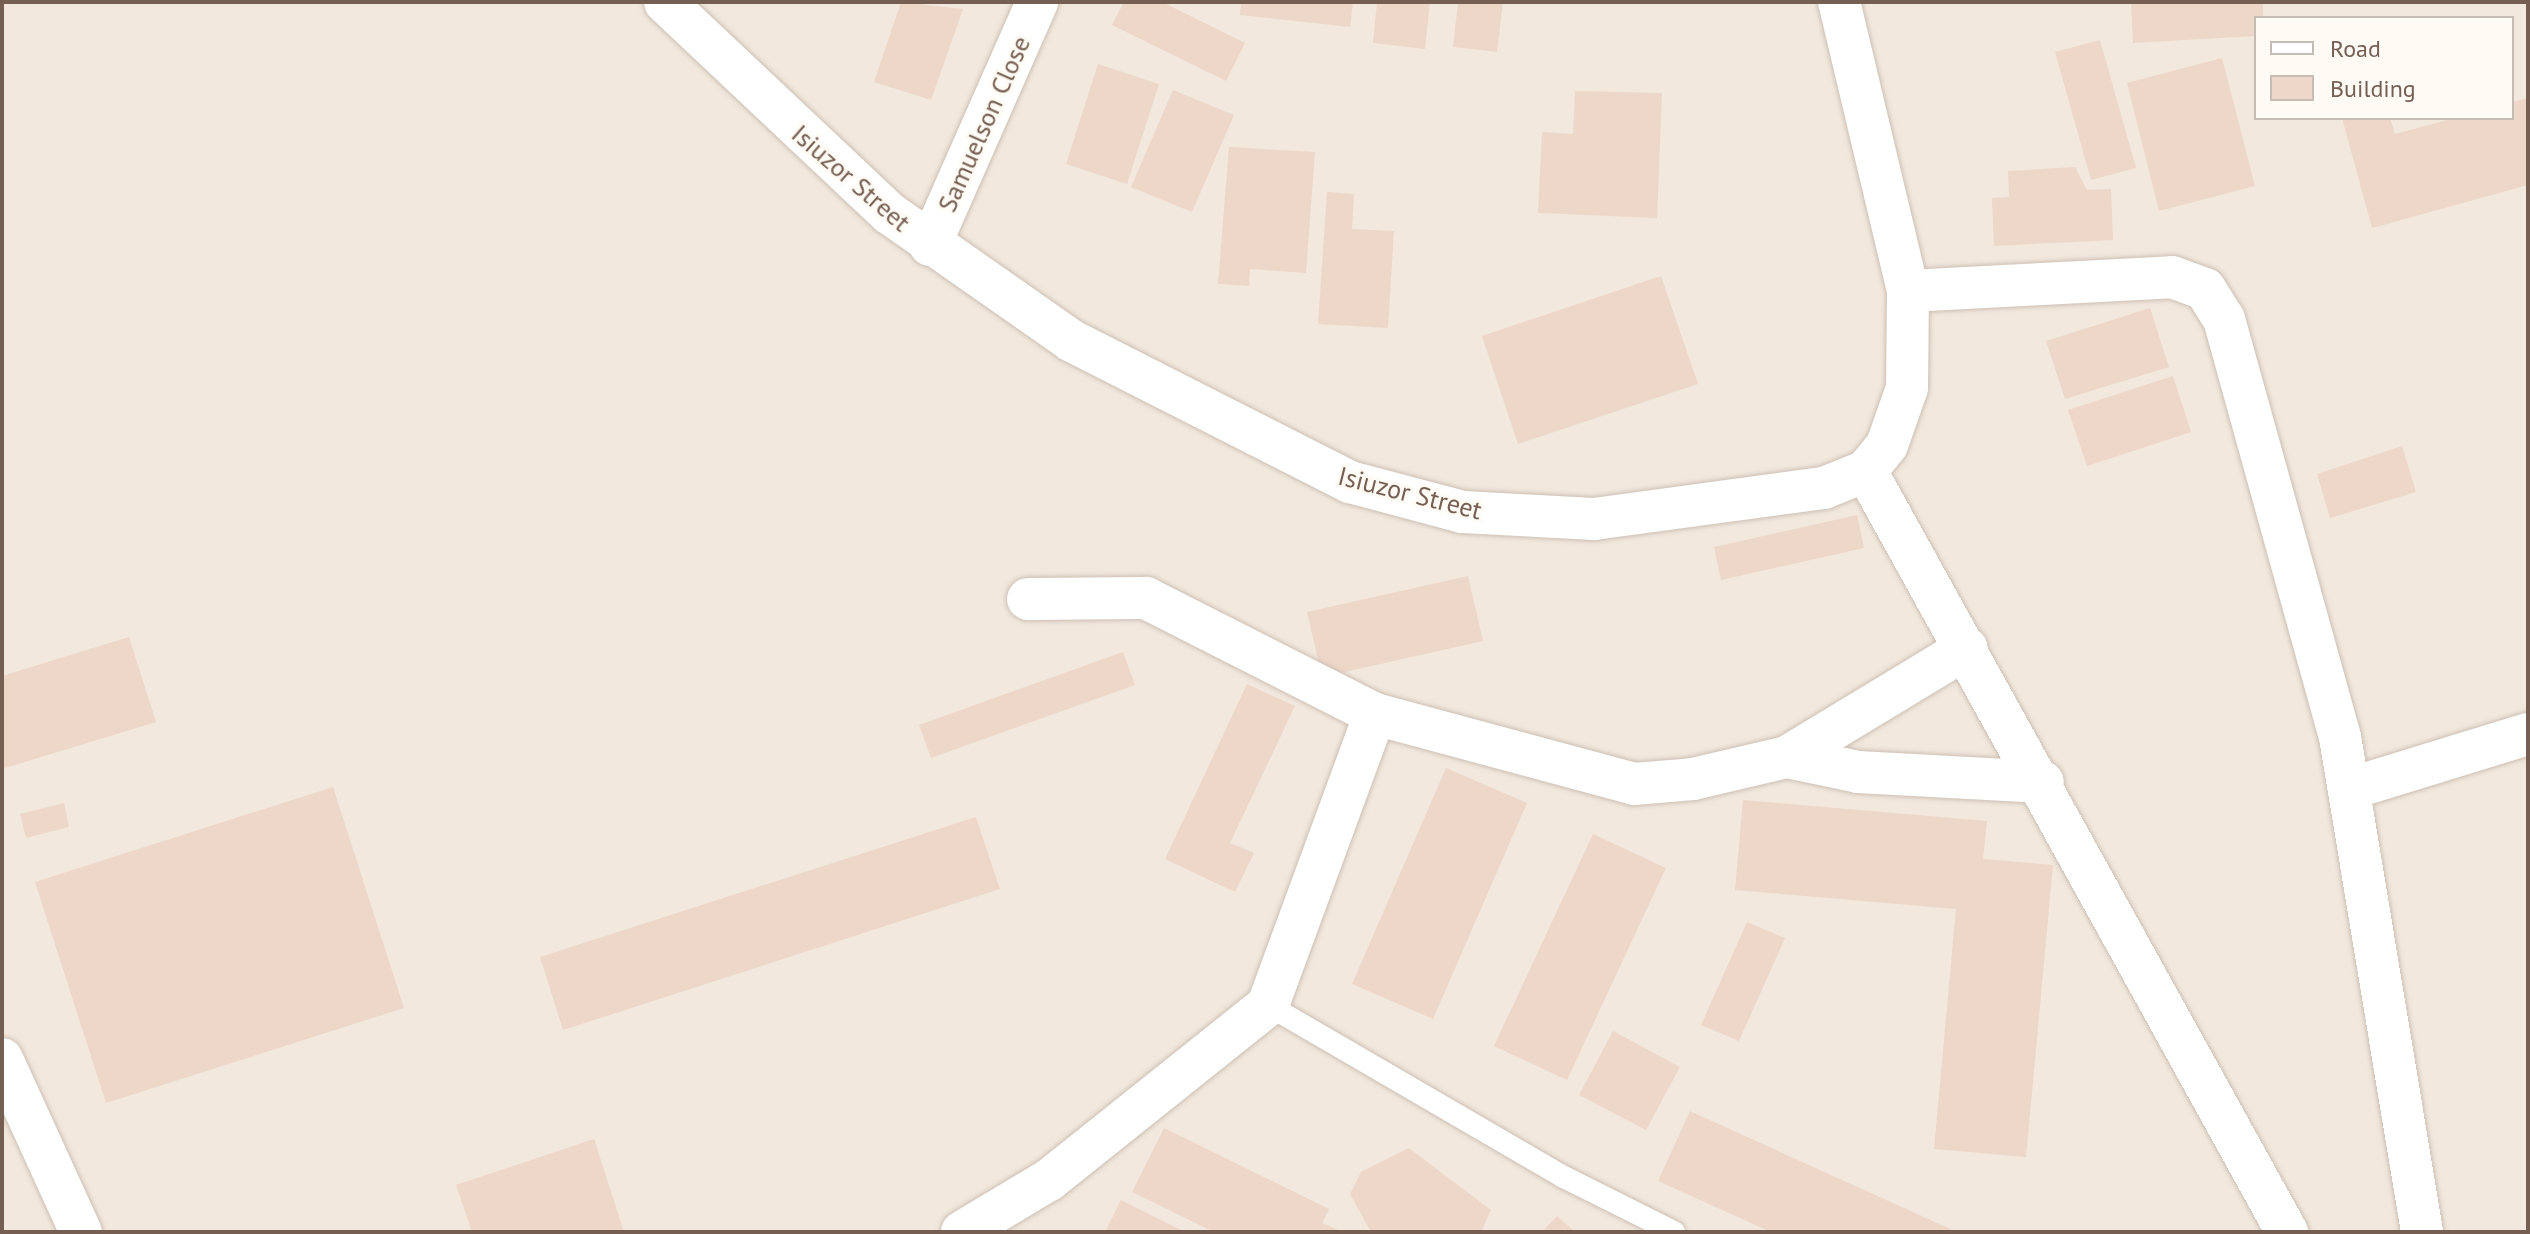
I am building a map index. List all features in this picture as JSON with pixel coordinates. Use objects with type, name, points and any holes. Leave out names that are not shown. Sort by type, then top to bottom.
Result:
[{"type":"street","name":"Isiuzor Street","points":[[665,2],[811,148],[930,245],[1072,341],[1259,441],[1350,482],[1463,512],[1594,519],[1745,503],[1824,488],[1866,471]]},
{"type":"street","name":"Samuelson Close","points":[[930,245],[1037,2]]},
{"type":"street","points":[[1839,2],[1908,291],[1907,388],[1887,445],[1866,471],[2043,782],[2287,1232]]},
{"type":"street","points":[[1908,291],[2172,277],[2205,289],[2224,319],[2259,425],[2349,789],[2422,1232]]},
{"type":"street","points":[[1028,599],[1146,598],[1375,714],[1634,784],[1693,779],[1787,757],[1967,648]]},
{"type":"street","points":[[968,1231],[1061,1171],[1268,1005],[1375,714]]},
{"type":"street","points":[[2349,789],[2528,734]]},
{"type":"street","points":[[1787,757],[1858,772],[2043,782]]},
{"type":"street","points":[[2,1059],[81,1232]]},
{"type":"lane","points":[[1268,1005],[1564,1177],[1674,1232]]},
{"type":"shaded area","points":[[2,2],[2528,2],[2528,1232],[2,1232]]},
{"type":"building","points":[[901,2],[963,9],[931,100],[874,82]]},
{"type":"building","points":[[1124,2],[1162,2],[1245,43],[1226,81],[1112,25]]},
{"type":"building","points":[[1241,2],[1353,2],[1350,27],[1240,15]]},
{"type":"building","points":[[1377,2],[1430,2],[1425,49],[1373,43]]},
{"type":"building","points":[[1458,2],[1503,2],[1497,52],[1453,47]]},
{"type":"building","points":[[2131,2],[2263,2],[2263,16],[2254,16],[2254,36],[2133,43]]},
{"type":"building","points":[[2100,40],[2136,168],[2091,180],[2055,52]]},
{"type":"building","points":[[2222,58],[2255,186],[2159,211],[2127,83]]},
{"type":"building","points":[[1098,64],[1159,84],[1127,184],[1066,164]]},
{"type":"building","points":[[1173,90],[1234,115],[1192,212],[1131,187]]},
{"type":"building","points":[[1575,91],[1662,93],[1657,218],[1538,213],[1542,132],[1573,134]]},
{"type":"building","points":[[2528,98],[2528,185],[2372,228],[2343,120],[2391,120],[2395,134],[2448,120],[2514,120],[2514,102]]},
{"type":"building","points":[[1229,147],[1315,152],[1306,273],[1250,269],[1249,286],[1218,284]]},
{"type":"building","points":[[2075,167],[2087,190],[2111,189],[2113,240],[1994,246],[1992,198],[2009,197],[2008,171]]},
{"type":"building","points":[[1327,192],[1354,194],[1352,229],[1394,231],[1388,328],[1318,324]]},
{"type":"building","points":[[1661,276],[1698,384],[1518,444],[1482,336]]},
{"type":"building","points":[[2150,308],[2169,367],[2065,399],[2046,341]]},
{"type":"building","points":[[2173,376],[2191,432],[2087,466],[2068,410]]},
{"type":"building","points":[[2402,446],[2416,492],[2330,518],[2317,474]]},
{"type":"building","points":[[1857,515],[1864,548],[1721,580],[1714,547]]},
{"type":"building","points":[[1468,576],[1483,641],[1322,677],[1307,612]]},
{"type":"building","points":[[129,637],[156,722],[2,769],[2,676]]},
{"type":"building","points":[[1123,652],[1135,685],[931,758],[919,725]]},
{"type":"building","points":[[1247,684],[1295,706],[1230,843],[1254,853],[1235,892],[1165,859]]},
{"type":"building","points":[[1446,768],[1527,803],[1433,1019],[1352,984]]},
{"type":"building","points":[[333,787],[404,1008],[106,1103],[35,882]]},
{"type":"building","points":[[1743,800],[1987,821],[1983,859],[2053,865],[2026,1157],[1934,1149],[1956,909],[1735,890]]},
{"type":"building","points":[[64,803],[69,827],[26,838],[20,814]]},
{"type":"building","points":[[976,817],[1000,889],[563,1030],[540,957]]},
{"type":"building","points":[[1593,834],[1666,868],[1567,1080],[1494,1046]]},
{"type":"building","points":[[1747,922],[1785,938],[1739,1041],[1701,1025]]},
{"type":"building","points":[[1613,1031],[1680,1067],[1646,1130],[1579,1095]]},
{"type":"building","points":[[1690,1111],[1957,1232],[1771,1232],[1658,1181]]},
{"type":"building","points":[[1164,1128],[1329,1209],[1322,1223],[1343,1232],[1214,1232],[1132,1192]]},
{"type":"building","points":[[594,1139],[624,1232],[472,1232],[456,1185]]},
{"type":"building","points":[[1409,1148],[1491,1210],[1481,1232],[1371,1232],[1350,1194],[1361,1172]]},
{"type":"building","points":[[1121,1200],[1185,1232],[1105,1232]]},
{"type":"building","points":[[1557,1216],[1575,1232],[1542,1232]]}]
